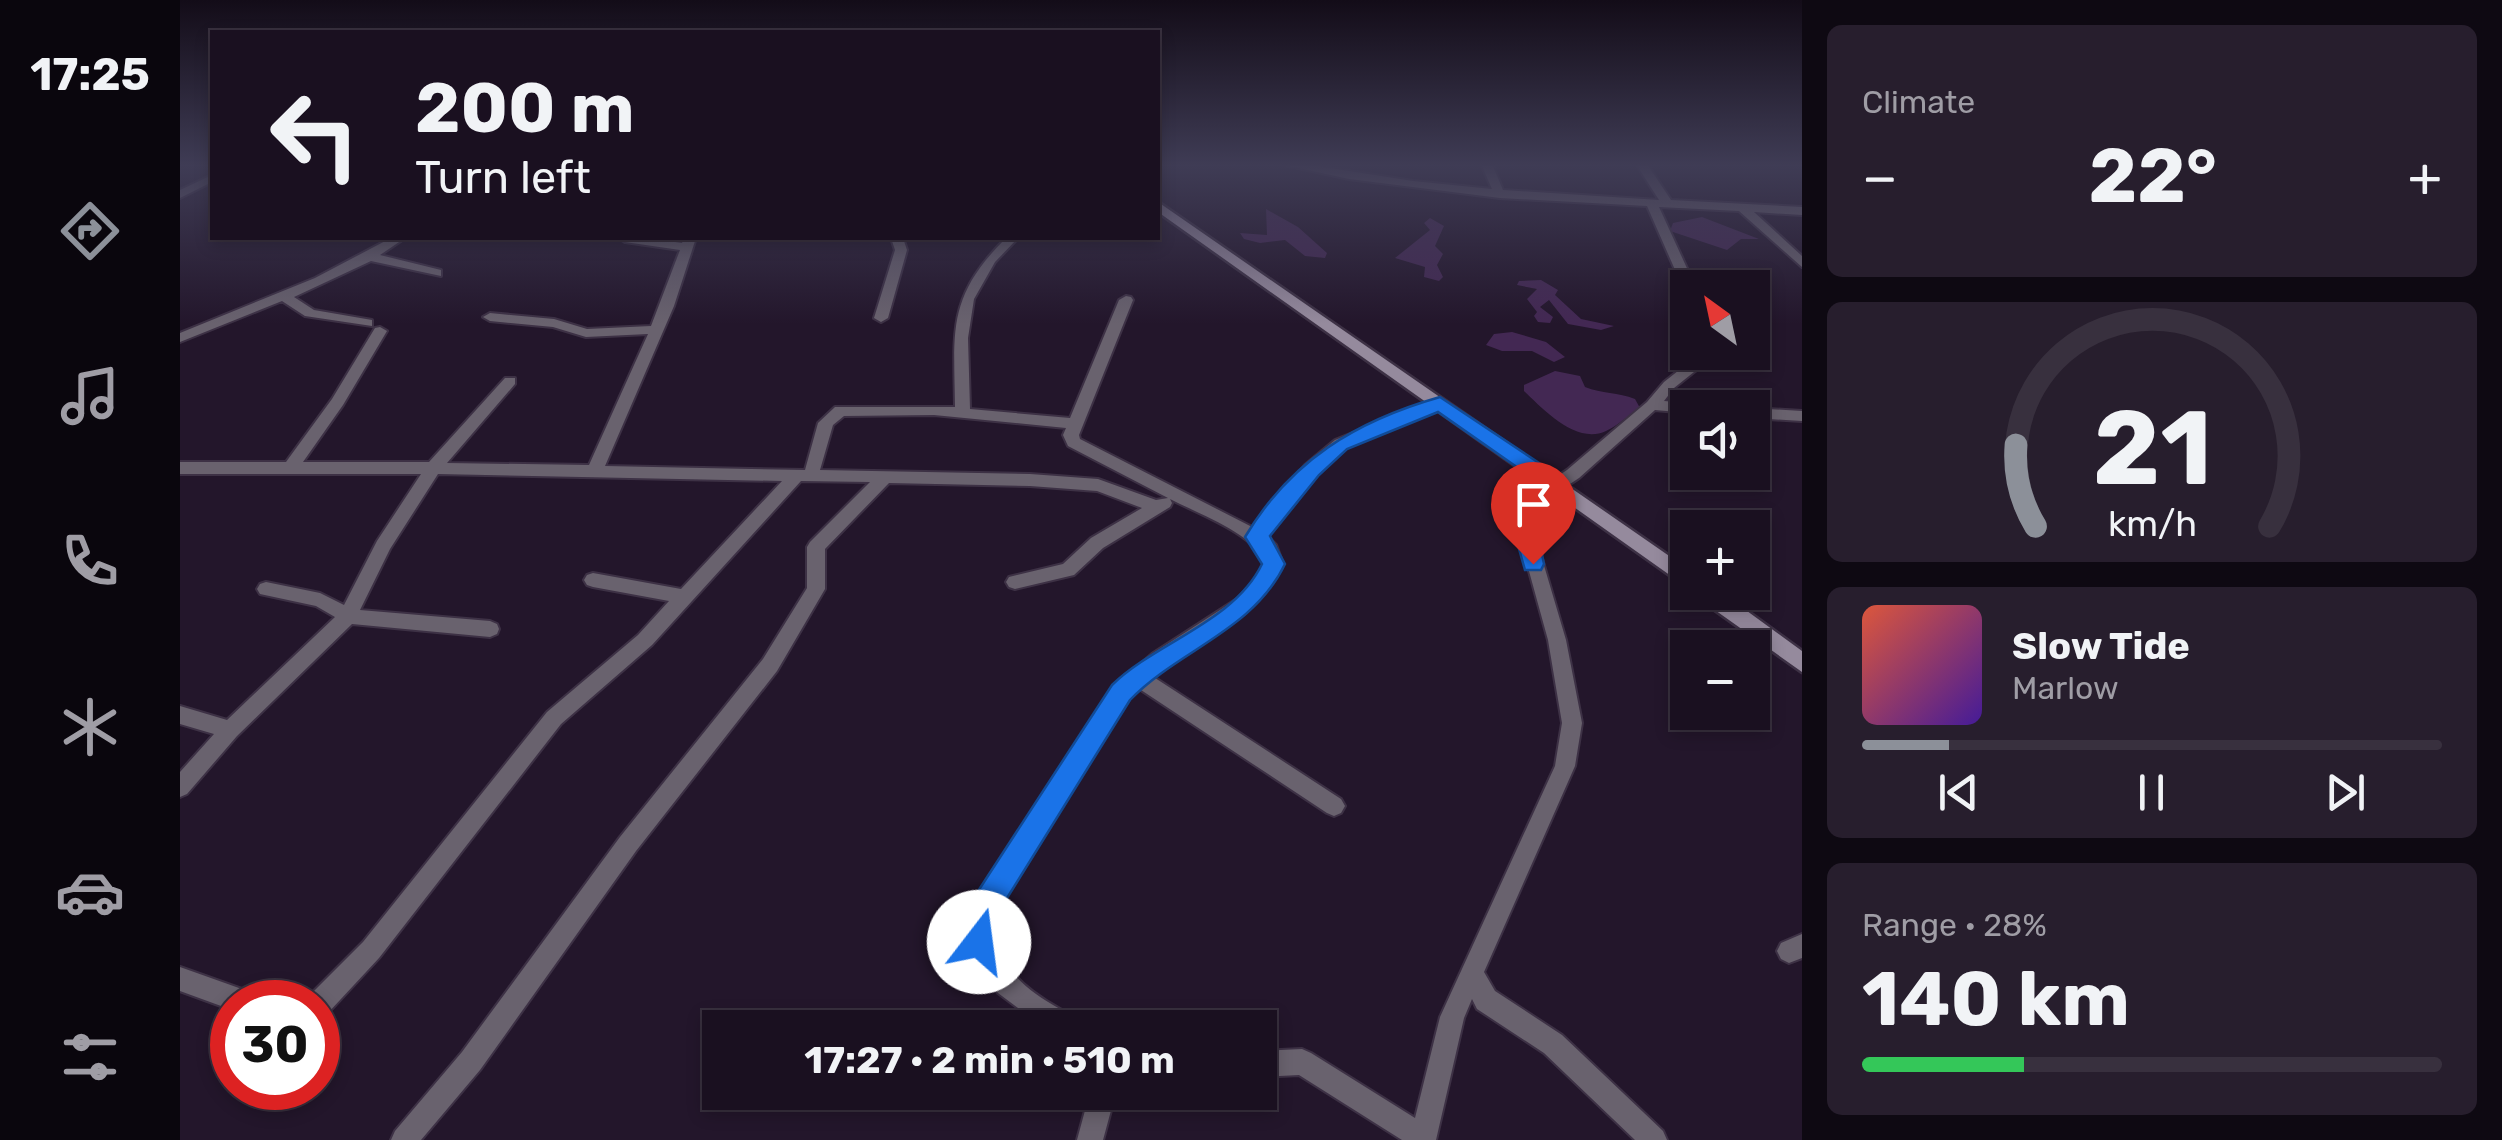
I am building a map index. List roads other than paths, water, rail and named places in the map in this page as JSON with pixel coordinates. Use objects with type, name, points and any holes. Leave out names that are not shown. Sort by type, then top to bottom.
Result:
[{"type":"main road","points":[[1174,217],[1670,567]]},
{"type":"main road","points":[[1730,610],[1802,663]]},
{"type":"street","points":[[1657,217],[1682,270]]},
{"type":"street","points":[[1753,217],[1802,263]]},
{"type":"street","points":[[180,338],[282,295],[329,280],[396,240]]},
{"type":"street","points":[[595,470],[666,306],[688,242],[656,240]]},
{"type":"street","points":[[881,318],[901,250],[898,240]]},
{"type":"street","points":[[964,413],[964,351],[959,318],[971,285],[1010,240]]},
{"type":"street","points":[[371,257],[436,274]]},
{"type":"street","points":[[282,295],[310,314],[373,327],[338,402],[290,469]]},
{"type":"street","points":[[1043,1010],[1010,990],[991,971],[979,942],[980,915],[1080,755],[1137,676],[1221,623],[1264,583],[1274,564],[1270,550],[1256,537],[1081,447],[1071,435],[1126,300]]},
{"type":"street","points":[[490,317],[554,323],[586,333],[653,330]]},
{"type":"street","points":[[1277,1063],[1302,1062],[1423,1139],[1441,1054],[1471,972],[1565,766],[1570,744],[1572,723],[1558,640],[1526,535],[1544,494],[1652,405],[1669,384],[1688,370]]},
{"type":"street","points":[[180,788],[230,730],[348,616],[384,546],[433,468],[510,381]]},
{"type":"street","points":[[1256,537],[1311,470],[1340,444],[1440,404]]},
{"type":"street","points":[[1652,405],[1670,406]]},
{"type":"street","points":[[340,982],[371,950],[554,718],[645,640],[804,475],[826,423],[840,411],[964,413],[1076,424]]},
{"type":"street","points":[[1770,414],[1802,416]]},
{"type":"street","points":[[180,468],[595,470],[1098,485],[1157,507]]},
{"type":"street","points":[[404,1140],[471,1061],[628,844],[770,665],[816,590],[816,548],[883,479]]},
{"type":"street","points":[[1015,582],[1068,570],[1097,542],[1178,496]]},
{"type":"street","points":[[594,580],[684,597]]},
{"type":"street","points":[[266,589],[320,600],[348,616],[490,628]]},
{"type":"street","points":[[1137,676],[1334,806]]},
{"type":"street","points":[[180,715],[230,730]]},
{"type":"street","points":[[1471,972],[1494,1008],[1554,1044],[1654,1140]]},
{"type":"street","points":[[180,979],[210,990]]},
{"type":"street","points":[[1090,1140],[1098,1110]]}]
